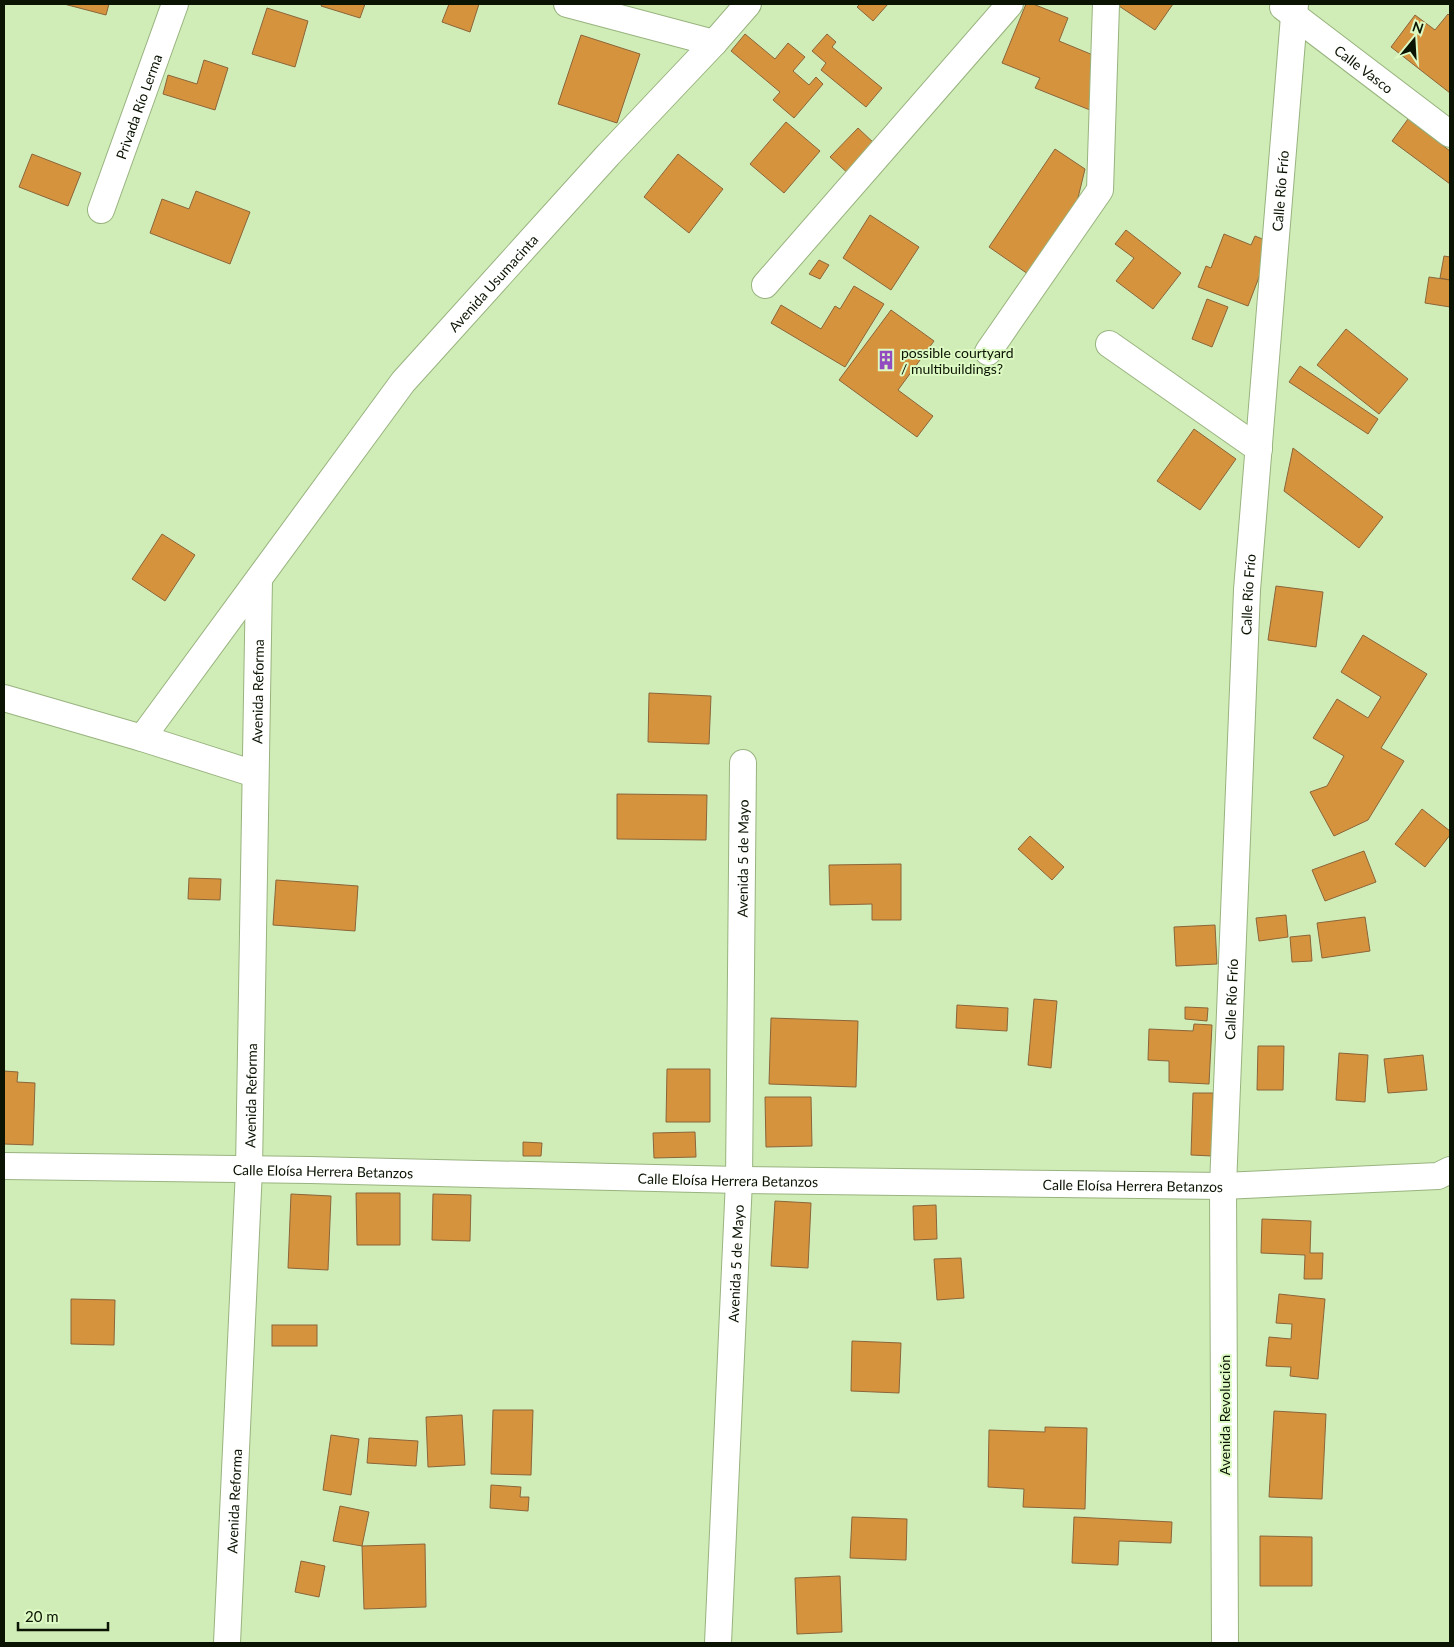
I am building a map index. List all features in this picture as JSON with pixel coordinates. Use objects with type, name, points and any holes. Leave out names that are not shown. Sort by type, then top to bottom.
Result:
[{"type":"street","name":"Privada Río Lerma","points":[[102,210],[175,4]]},
{"type":"street","points":[[567,4],[714,43]]},
{"type":"street","name":"Avenida Usumacinta","points":[[142,738],[403,382],[608,155],[714,43],[748,4]]},
{"type":"street","points":[[765,285],[1010,4]]},
{"type":"street","points":[[988,352],[1100,190],[1106,4]]},
{"type":"street","name":"Calle Vasco","points":[[1289,8],[1450,134]]},
{"type":"street","name":"Calle Río Frío","points":[[1222,1186],[1247,590],[1260,449],[1289,8]]},
{"type":"street","points":[[1109,344],[1260,449]]},
{"type":"street","name":"Avenida Reforma","points":[[227,1643],[249,1169],[259,579]]},
{"type":"street","points":[[4,698],[142,738],[255,774]]},
{"type":"street","name":"Avenida 5 de Mayo","points":[[718,1643],[739,1180],[743,762]]},
{"type":"street","name":"Calle Eloísa Herrera Betanzos","points":[[4,1166],[249,1169],[739,1180],[1222,1186],[1438,1176],[1450,1170]]},
{"type":"street","name":"Avenida Revolución","points":[[1222,1186],[1225,1643]]},
{"type":"building","points":[[64,4],[109,4],[106,15]]},
{"type":"building","points":[[322,4],[365,4],[360,18],[321,6]]},
{"type":"building","points":[[449,4],[479,4],[470,32],[442,22]]},
{"type":"building","points":[[860,4],[888,4],[873,21],[857,7]]},
{"type":"building","points":[[1026,4],[1033,4],[1068,18],[1059,41],[1093,55],[1090,110],[1035,88],[1040,78],[1002,63]]},
{"type":"building","points":[[1116,4],[1173,4],[1155,30]]},
{"type":"building","points":[[267,8],[308,21],[295,67],[252,54]]},
{"type":"building","points":[[1448,14],[1450,16],[1450,93],[1391,47],[1415,15],[1435,30]]},
{"type":"building","points":[[745,34],[775,59],[788,43],[805,57],[793,71],[809,85],[816,77],[823,84],[794,118],[773,100],[780,92],[731,51]]},
{"type":"building","points":[[827,34],[836,42],[832,47],[882,88],[866,107],[821,70],[826,63],[812,51]]},
{"type":"building","points":[[581,35],[640,54],[617,123],[558,104]]},
{"type":"building","points":[[204,60],[228,68],[215,110],[163,94],[168,75],[197,84]]},
{"type":"building","points":[[1408,119],[1450,151],[1450,184],[1392,141]]},
{"type":"building","points":[[786,122],[820,151],[784,193],[750,164]]},
{"type":"building","points":[[858,128],[877,146],[850,175],[830,157]]},
{"type":"building","points":[[1055,149],[1085,169],[1077,202],[1028,274],[989,247]]},
{"type":"building","points":[[32,154],[81,173],[68,206],[19,187]]},
{"type":"building","points":[[678,154],[723,189],[689,233],[644,197]]},
{"type":"building","points":[[196,191],[250,212],[230,264],[150,233],[162,199],[189,209]]},
{"type":"building","points":[[870,215],[919,247],[891,290],[843,258]]},
{"type":"building","points":[[1126,230],[1181,273],[1153,309],[1116,281],[1134,258],[1115,244]]},
{"type":"building","points":[[1224,234],[1251,245],[1255,236],[1272,243],[1248,306],[1198,287],[1206,266],[1211,268]]},
{"type":"building","points":[[1444,256],[1450,257],[1450,280],[1440,278]]},
{"type":"building","points":[[819,260],[829,265],[820,279],[809,274]]},
{"type":"building","points":[[1429,277],[1450,280],[1450,307],[1425,303]]},
{"type":"building","points":[[854,286],[884,304],[845,367],[771,323],[781,305],[821,329],[835,306],[840,309]]},
{"type":"building","points":[[1207,299],[1228,307],[1212,347],[1192,339]]},
{"type":"building","name":"possible courtyard / multibuildings?","points":[[891,310],[934,341],[898,390],[933,416],[917,437],[839,380]]},
{"type":"building","points":[[1346,329],[1408,379],[1379,414],[1317,365]]},
{"type":"building","points":[[1300,366],[1378,419],[1368,434],[1289,382]]},
{"type":"building","points":[[1194,429],[1236,459],[1200,510],[1157,481]]},
{"type":"building","points":[[1293,448],[1383,517],[1359,548],[1284,491]]},
{"type":"building","points":[[162,534],[195,555],[165,601],[132,579]]},
{"type":"building","points":[[1276,586],[1323,592],[1316,647],[1268,640]]},
{"type":"building","points":[[1363,635],[1427,674],[1381,748],[1404,761],[1368,820],[1334,836],[1310,792],[1327,786],[1344,756],[1313,738],[1337,699],[1368,718],[1381,697],[1341,672]]},
{"type":"building","points":[[649,693],[711,696],[709,744],[648,742]]},
{"type":"building","points":[[617,794],[707,795],[706,840],[617,839]]},
{"type":"building","points":[[1422,809],[1450,831],[1450,835],[1425,867],[1395,844]]},
{"type":"building","points":[[1030,836],[1064,867],[1052,880],[1018,849]]},
{"type":"building","points":[[1364,851],[1376,882],[1325,901],[1312,870]]},
{"type":"building","points":[[901,864],[901,920],[872,920],[872,904],[830,905],[829,865]]},
{"type":"building","points":[[189,878],[221,879],[220,900],[188,899]]},
{"type":"building","points":[[276,880],[358,886],[355,931],[273,925]]},
{"type":"building","points":[[1286,915],[1288,937],[1259,941],[1256,918]]},
{"type":"building","points":[[1365,917],[1370,951],[1322,958],[1317,923]]},
{"type":"building","points":[[1215,925],[1217,964],[1176,966],[1174,927]]},
{"type":"building","points":[[1310,935],[1312,961],[1292,962],[1290,937]]},
{"type":"building","points":[[1034,999],[1057,1001],[1051,1068],[1028,1065]]},
{"type":"building","points":[[957,1005],[1008,1008],[1007,1031],[956,1028]]},
{"type":"building","points":[[1185,1007],[1208,1008],[1207,1021],[1185,1019]]},
{"type":"building","points":[[771,1018],[858,1021],[856,1087],[769,1084]]},
{"type":"building","points":[[1194,1024],[1212,1025],[1209,1084],[1169,1082],[1169,1061],[1148,1060],[1149,1029],[1193,1031]]},
{"type":"building","points":[[1258,1046],[1284,1046],[1283,1090],[1257,1090]]},
{"type":"building","points":[[1339,1053],[1368,1055],[1365,1102],[1336,1100]]},
{"type":"building","points":[[1423,1055],[1427,1090],[1388,1093],[1384,1059]]},
{"type":"building","points":[[667,1069],[710,1069],[710,1122],[666,1122]]},
{"type":"building","points":[[4,1071],[18,1072],[17,1082],[35,1083],[33,1145],[4,1144]]},
{"type":"building","points":[[1193,1093],[1213,1093],[1212,1156],[1191,1155]]},
{"type":"building","points":[[765,1097],[811,1097],[812,1146],[766,1147]]},
{"type":"building","points":[[695,1132],[696,1157],[654,1158],[653,1133]]},
{"type":"building","points":[[523,1142],[542,1143],[541,1156],[523,1156]]},
{"type":"building","points":[[356,1193],[400,1193],[400,1245],[357,1245]]},
{"type":"building","points":[[291,1194],[331,1196],[328,1270],[288,1268]]},
{"type":"building","points":[[433,1194],[471,1195],[470,1241],[432,1240]]},
{"type":"building","points":[[775,1201],[811,1203],[808,1268],[771,1266]]},
{"type":"building","points":[[936,1205],[937,1239],[914,1240],[913,1206]]},
{"type":"building","points":[[1262,1219],[1311,1221],[1310,1253],[1323,1253],[1322,1279],[1304,1279],[1305,1255],[1261,1253]]},
{"type":"building","points":[[961,1258],[964,1298],[937,1300],[934,1259]]},
{"type":"building","points":[[1279,1294],[1325,1299],[1318,1379],[1290,1376],[1291,1367],[1266,1366],[1269,1337],[1291,1339],[1292,1324],[1276,1323]]},
{"type":"building","points":[[71,1299],[115,1300],[114,1345],[71,1344]]},
{"type":"building","points":[[272,1325],[317,1325],[317,1346],[272,1346]]},
{"type":"building","points":[[852,1341],[901,1343],[899,1393],[851,1391]]},
{"type":"building","points":[[493,1410],[533,1410],[531,1475],[491,1474]]},
{"type":"building","points":[[1274,1411],[1326,1414],[1322,1499],[1269,1497]]},
{"type":"building","points":[[462,1415],[465,1465],[428,1467],[426,1417]]},
{"type":"building","points":[[1045,1427],[1087,1428],[1085,1509],[1023,1507],[1024,1489],[988,1487],[989,1430],[1045,1432]]},
{"type":"building","points":[[331,1435],[359,1439],[351,1495],[323,1490]]},
{"type":"building","points":[[369,1438],[418,1441],[416,1466],[367,1463]]},
{"type":"building","points":[[491,1485],[521,1487],[520,1497],[529,1497],[528,1511],[490,1508]]},
{"type":"building","points":[[340,1506],[369,1512],[362,1546],[333,1541]]},
{"type":"building","points":[[852,1517],[907,1519],[906,1560],[850,1558]]},
{"type":"building","points":[[1074,1517],[1172,1522],[1171,1543],[1119,1541],[1118,1565],[1072,1563]]},
{"type":"building","points":[[1260,1536],[1312,1537],[1312,1586],[1260,1586]]},
{"type":"building","points":[[425,1544],[426,1607],[364,1609],[362,1546]]},
{"type":"building","points":[[301,1561],[325,1566],[319,1597],[295,1592]]},
{"type":"building","points":[[840,1576],[842,1632],[797,1634],[795,1578]]},
{"type":"place","name":"possible courtyard / multibuildings?","points":[[886,360]]}]
